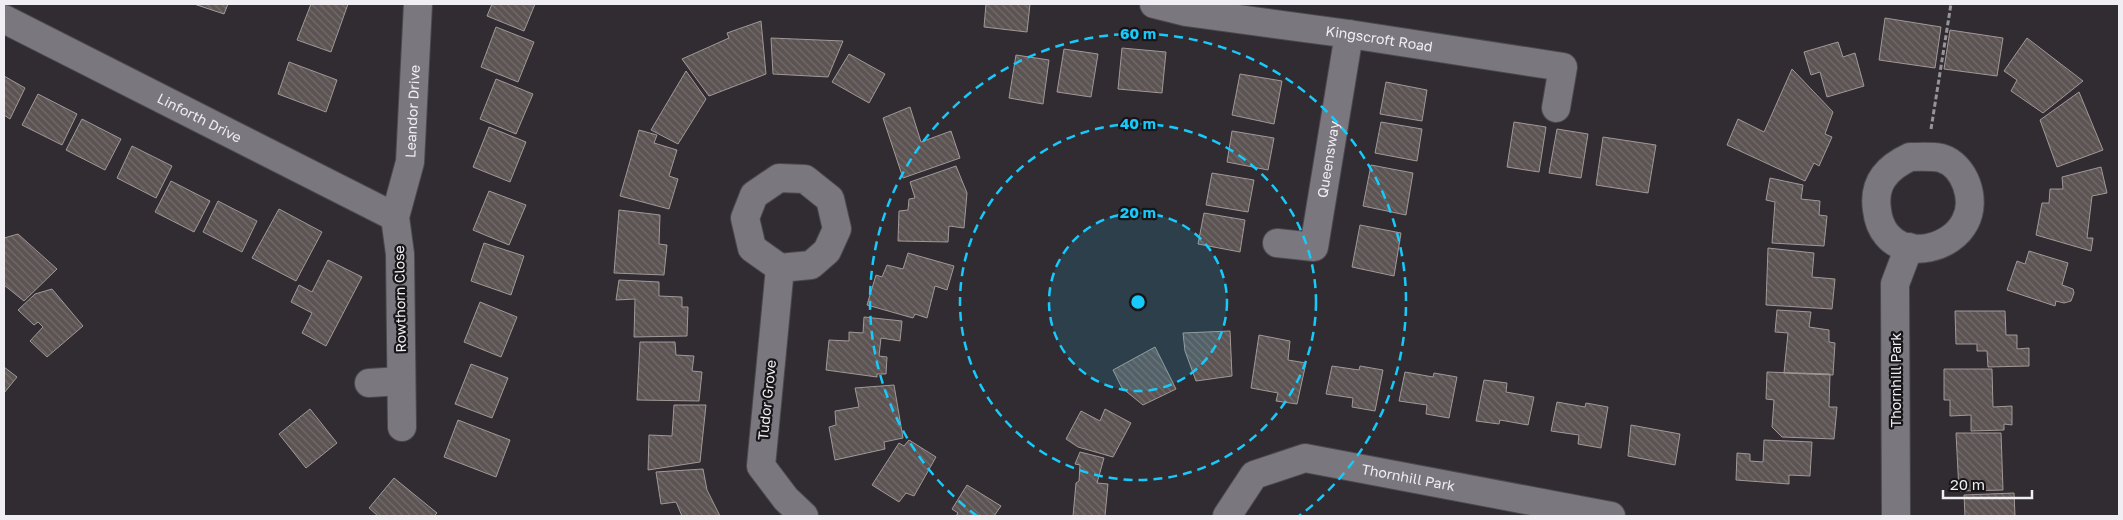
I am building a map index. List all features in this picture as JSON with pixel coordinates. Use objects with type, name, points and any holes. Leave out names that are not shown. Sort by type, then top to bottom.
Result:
[{"type":"street","name":"Leandor Drive","points":[[395,217],[410,162],[418,4]]},
{"type":"street","name":"Kingscroft Road","points":[[1154,4],[1186,12],[1349,34],[1563,67],[1556,108]]},
{"type":"street","name":"Linforth Drive","points":[[4,19],[395,217]]},
{"type":"street","name":"Queensway","points":[[1277,244],[1314,247],[1349,34]]},
{"type":"street","points":[[1910,157],[1927,157],[1942,158],[1958,169],[1968,185],[1970,206],[1966,221],[1955,236],[1942,245],[1925,248],[1909,247],[1897,243],[1887,235],[1878,219],[1875,197],[1883,176],[1898,163],[1910,157]]},
{"type":"street","name":"Rowthorn Close","points":[[395,217],[400,254],[402,427]]},
{"type":"street","name":"Thornhill Park","points":[[1896,516],[1895,284],[1909,247]]},
{"type":"street","name":"Tudor Grove","points":[[780,268],[761,466],[786,499],[804,516]]},
{"type":"street","points":[[369,384],[401,381]]},
{"type":"street","name":"Thornhill Park","points":[[1228,516],[1254,476],[1305,458],[1612,516]]},
{"type":"path","points":[[1927,157],[1951,4]]},
{"type":"building","points":[[194,4],[228,4],[224,14]]},
{"type":"building","points":[[311,4],[348,4],[331,52],[297,40]]},
{"type":"building","points":[[492,4],[535,4],[524,31],[487,16]]},
{"type":"building","points":[[986,4],[1030,4],[1027,32],[984,27]]},
{"type":"building","points":[[1885,18],[1941,27],[1935,68],[1879,60]]},
{"type":"building","points":[[761,21],[766,74],[709,96],[682,59],[729,38],[727,33]]},
{"type":"building","points":[[496,27],[534,42],[518,82],[481,67]]},
{"type":"building","points":[[1950,30],[2003,38],[1997,76],[1944,69]]},
{"type":"building","points":[[771,38],[843,41],[828,77],[773,74]]},
{"type":"building","points":[[2027,38],[2083,81],[2043,113],[2011,91],[2017,80],[2004,71]]},
{"type":"building","points":[[1838,42],[1843,57],[1855,53],[1864,86],[1827,97],[1820,72],[1811,75],[1804,52]]},
{"type":"building","points":[[1122,48],[1166,52],[1162,93],[1118,89]]},
{"type":"building","points":[[1064,49],[1098,54],[1091,97],[1057,92]]},
{"type":"building","points":[[849,54],[885,74],[869,103],[832,82]]},
{"type":"building","points":[[1016,55],[1049,60],[1043,104],[1009,98]]},
{"type":"building","points":[[289,62],[337,80],[326,112],[278,94]]},
{"type":"building","points":[[1792,69],[1833,112],[1825,134],[1832,137],[1819,166],[1814,163],[1805,181],[1727,145],[1738,119],[1764,132]]},
{"type":"building","points":[[686,71],[706,99],[678,144],[651,130]]},
{"type":"building","points":[[1240,74],[1282,81],[1274,124],[1232,115]]},
{"type":"building","points":[[4,76],[25,88],[10,119],[4,115]]},
{"type":"building","points":[[496,79],[533,94],[516,134],[480,119]]},
{"type":"building","points":[[1386,82],[1427,90],[1422,121],[1380,114]]},
{"type":"building","points":[[2079,92],[2103,150],[2057,167],[2040,120]]},
{"type":"building","points":[[38,94],[77,114],[62,145],[22,125]]},
{"type":"building","points":[[910,107],[921,142],[951,131],[960,158],[903,178],[883,118]]},
{"type":"building","points":[[82,119],[121,139],[105,170],[66,150]]},
{"type":"building","points":[[1381,122],[1422,129],[1417,161],[1375,153]]},
{"type":"building","points":[[1514,122],[1546,127],[1539,172],[1507,167]]},
{"type":"building","points":[[489,127],[526,142],[510,182],[473,167]]},
{"type":"building","points":[[1557,129],[1588,134],[1581,178],[1549,173]]},
{"type":"building","points":[[639,130],[657,135],[654,143],[677,150],[669,176],[678,179],[669,209],[620,196]]},
{"type":"building","points":[[1232,131],[1274,138],[1268,170],[1227,162]]},
{"type":"building","points":[[1603,137],[1656,145],[1648,193],[1596,185]]},
{"type":"building","points":[[132,146],[172,166],[156,198],[117,178]]},
{"type":"building","points":[[1371,165],[1413,173],[1406,215],[1363,206]]},
{"type":"building","points":[[956,166],[967,193],[964,228],[949,226],[948,242],[898,241],[899,211],[908,210],[909,199],[915,198],[910,182]]},
{"type":"building","points":[[2101,167],[2107,193],[2092,196],[2087,238],[2093,238],[2091,251],[2036,235],[2042,203],[2049,203],[2050,189],[2063,189],[2062,177]]},
{"type":"building","points":[[1212,173],[1254,180],[1248,212],[1206,205]]},
{"type":"building","points":[[1770,178],[1803,185],[1801,199],[1820,201],[1819,215],[1827,216],[1824,246],[1772,243],[1775,202],[1766,200]]},
{"type":"building","points":[[171,181],[210,201],[194,232],[155,212]]},
{"type":"building","points":[[489,191],[526,205],[509,245],[473,230]]},
{"type":"building","points":[[218,201],[257,221],[242,252],[203,232]]},
{"type":"building","points":[[279,209],[322,232],[296,281],[252,258]]},
{"type":"building","points":[[619,210],[660,215],[659,244],[667,245],[664,275],[614,273]]},
{"type":"building","points":[[1204,213],[1245,220],[1240,252],[1198,244]]},
{"type":"building","points":[[1360,225],[1401,233],[1394,276],[1352,267]]},
{"type":"building","points":[[18,234],[57,269],[24,301],[4,285],[4,238]]},
{"type":"building","points":[[484,243],[524,256],[511,295],[471,281]]},
{"type":"building","points":[[1768,248],[1814,253],[1812,277],[1835,279],[1832,309],[1766,305]]},
{"type":"building","points":[[2029,251],[2068,263],[2062,285],[2073,289],[2074,293],[2071,301],[2064,303],[2056,301],[2055,306],[2007,290],[2017,261],[2025,264]]},
{"type":"building","points":[[908,253],[954,266],[947,290],[935,286],[927,318],[915,314],[913,318],[867,305],[876,275],[882,277],[887,265],[903,269]]},
{"type":"building","points":[[328,260],[362,277],[326,346],[302,333],[312,313],[291,302],[299,285],[312,292]]},
{"type":"building","points":[[619,280],[659,282],[659,296],[682,297],[682,307],[688,307],[687,336],[634,337],[635,299],[616,300]]},
{"type":"building","points":[[52,289],[83,326],[47,357],[30,341],[43,327],[38,322],[34,325],[18,310],[35,294]]},
{"type":"building","points":[[480,302],[517,317],[501,357],[464,342]]},
{"type":"building","points":[[1777,310],[1811,312],[1809,327],[1829,330],[1829,342],[1835,343],[1833,375],[1784,373],[1788,333],[1775,332]]},
{"type":"building","points":[[1955,311],[2005,311],[2006,335],[2017,335],[2017,349],[2029,348],[2029,366],[1988,367],[1987,351],[1977,351],[1977,344],[1956,344]]},
{"type":"building","points":[[864,317],[902,321],[900,341],[881,338],[879,356],[887,357],[886,374],[877,374],[877,377],[826,370],[829,340],[849,341],[849,332],[863,333]]},
{"type":"building","points":[[1230,331],[1232,376],[1196,381],[1185,351],[1183,333]]},
{"type":"building","points":[[1259,335],[1290,341],[1288,360],[1306,363],[1297,404],[1276,401],[1278,393],[1251,388]]},
{"type":"building","points":[[640,342],[675,342],[676,355],[694,356],[692,371],[702,372],[699,401],[637,400]]},
{"type":"building","points":[[1155,347],[1176,389],[1143,405],[1122,388],[1113,370]]},
{"type":"building","points":[[471,364],[508,378],[492,418],[455,404]]},
{"type":"building","points":[[1332,366],[1359,370],[1360,366],[1383,370],[1375,411],[1352,407],[1353,398],[1326,394]]},
{"type":"building","points":[[4,367],[17,377],[4,393]]},
{"type":"building","points":[[1944,369],[1992,369],[1993,407],[2012,406],[2012,425],[2004,424],[2004,430],[1971,431],[1971,415],[1950,416],[1950,400],[1944,400]]},
{"type":"building","points":[[1405,372],[1433,377],[1434,373],[1457,377],[1449,418],[1426,414],[1427,405],[1399,401]]},
{"type":"building","points":[[1767,372],[1830,374],[1829,407],[1837,407],[1834,439],[1782,437],[1772,427],[1774,400],[1766,399]]},
{"type":"building","points":[[1484,380],[1507,383],[1506,392],[1534,397],[1528,425],[1500,420],[1499,424],[1476,421]]},
{"type":"building","points":[[894,385],[903,438],[884,442],[885,449],[835,460],[829,427],[836,425],[835,411],[859,407],[855,388]]},
{"type":"building","points":[[1557,402],[1585,407],[1586,403],[1608,407],[1601,448],[1578,444],[1579,435],[1551,431]]},
{"type":"building","points":[[674,405],[706,405],[700,462],[648,470],[649,435],[672,436]]},
{"type":"building","points":[[310,409],[337,443],[306,468],[279,434]]},
{"type":"building","points":[[1105,409],[1131,423],[1113,457],[1078,447],[1066,439],[1081,411],[1100,421]]},
{"type":"building","points":[[458,420],[510,440],[496,477],[444,457]]},
{"type":"building","points":[[1631,425],[1680,434],[1675,465],[1628,456]]},
{"type":"building","points":[[1956,433],[2001,433],[2003,490],[1959,491]]},
{"type":"building","points":[[909,440],[936,457],[914,496],[906,493],[899,502],[872,485],[899,443],[904,446]]},
{"type":"building","points":[[1764,440],[1812,442],[1810,476],[1789,475],[1789,484],[1736,480],[1737,453],[1750,454],[1750,461],[1763,462]]},
{"type":"building","points":[[1080,452],[1104,458],[1097,483],[1108,484],[1105,516],[1073,516],[1076,483],[1079,481],[1080,465],[1075,464]]},
{"type":"building","points":[[703,469],[707,490],[720,516],[682,516],[676,502],[661,504],[656,472]]},
{"type":"building","points":[[394,478],[437,513],[434,516],[378,516],[369,508]]},
{"type":"building","points":[[967,485],[1001,506],[994,516],[956,516],[958,513],[952,509]]},
{"type":"building","points":[[2014,493],[2015,516],[1965,516],[1964,495]]}]
